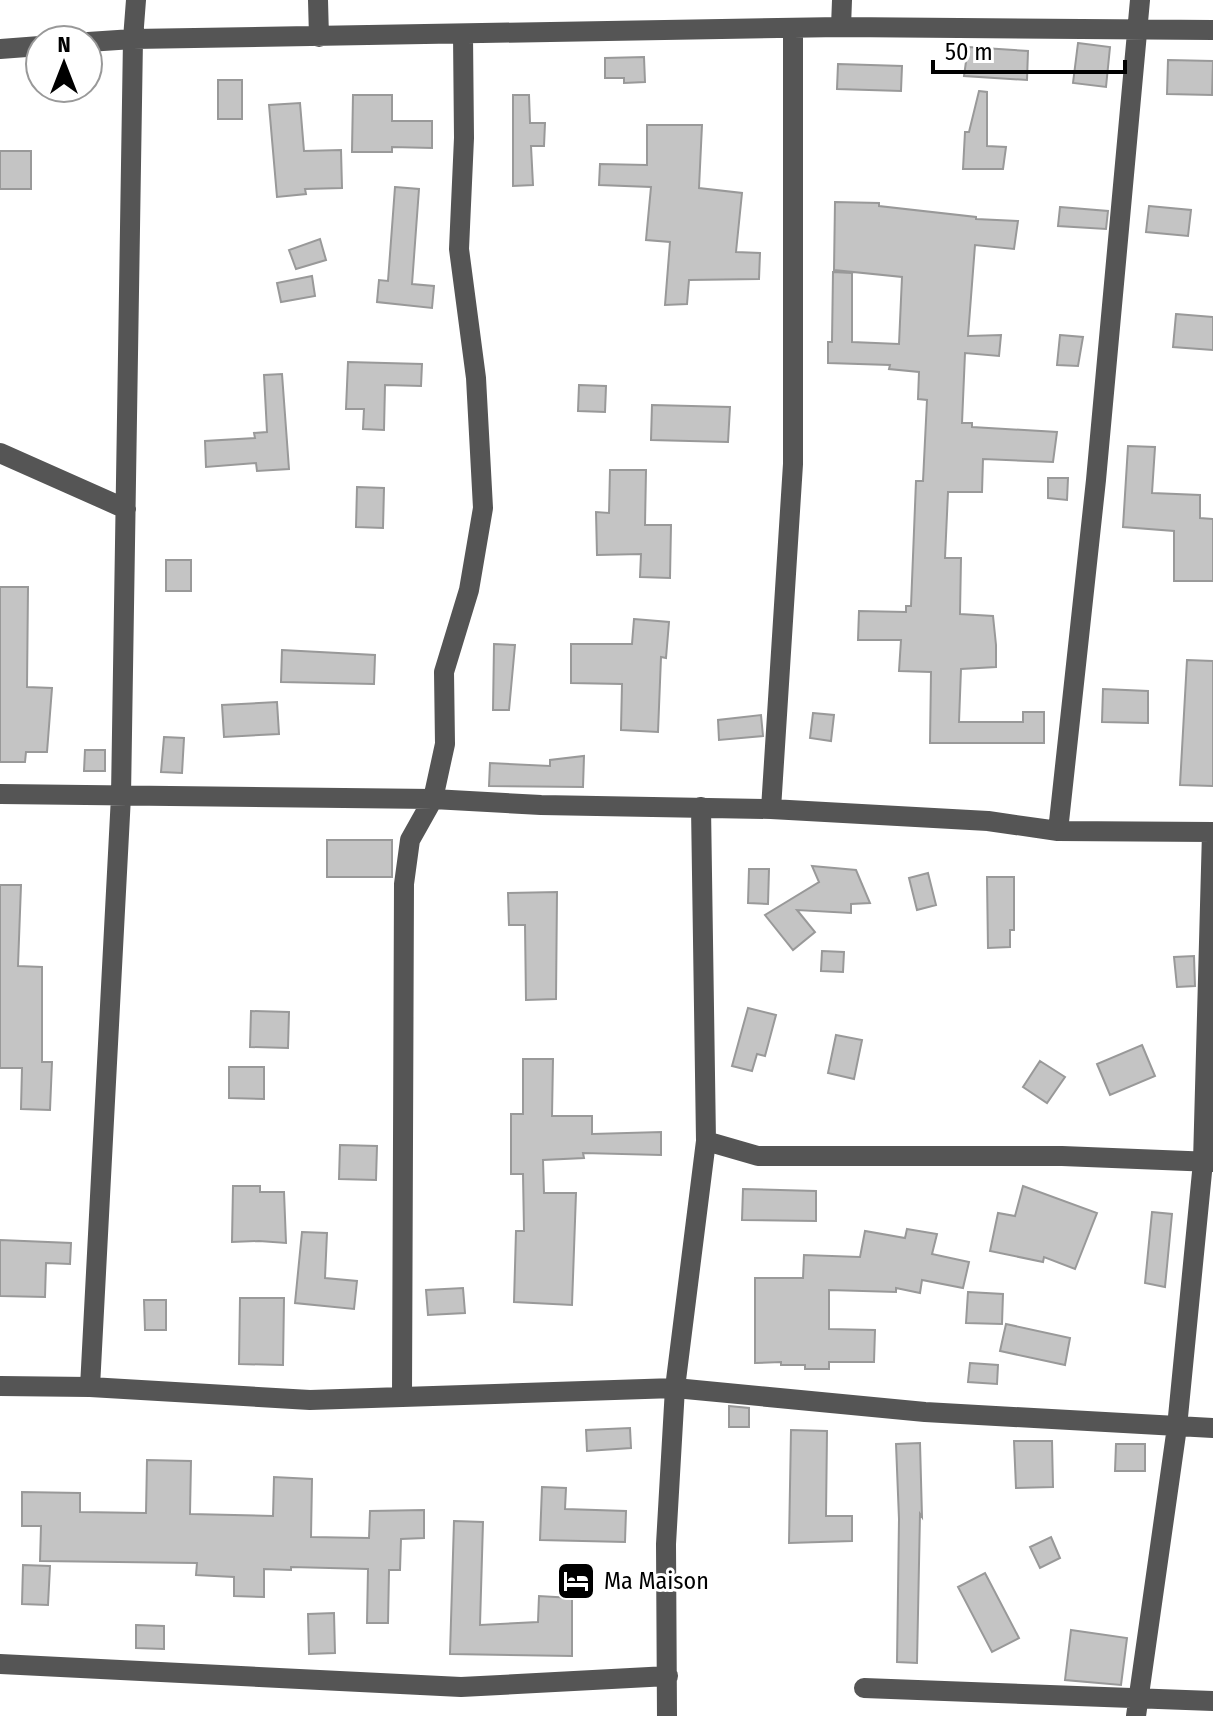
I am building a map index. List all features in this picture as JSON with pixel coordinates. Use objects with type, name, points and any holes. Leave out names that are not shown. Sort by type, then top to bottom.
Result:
[{"type":"street","points":[[90,1387],[121,796],[136,0]]},
{"type":"street","points":[[318,0],[319,37]]},
{"type":"street","points":[[841,27],[842,0]]},
{"type":"street","points":[[1058,831],[1096,480],[1140,0]]},
{"type":"street","points":[[104,41],[841,27],[1213,30]]},
{"type":"street","points":[[771,809],[793,464],[793,29]]},
{"type":"street","points":[[402,1397],[404,884],[410,840],[433,799],[445,744],[444,672],[469,590],[483,508],[476,378],[459,249],[464,138],[463,35]]},
{"type":"street","points":[[0,49],[24,47]]},
{"type":"street","points":[[0,453],[126,509]]},
{"type":"street","points":[[0,794],[433,799],[541,805],[771,809],[988,821],[1058,831],[1212,832],[1208,1162],[1177,1427],[1138,1707]]},
{"type":"street","points":[[667,1716],[666,1544],[675,1388],[706,1141],[701,807]]},
{"type":"street","points":[[706,1141],[758,1156],[1062,1156],[1208,1162]]},
{"type":"street","points":[[0,1386],[90,1387],[294,1399],[675,1388],[925,1412],[1213,1428]]},
{"type":"street","points":[[0,1664],[461,1687],[668,1676]]},
{"type":"street","points":[[864,1688],[1138,1707],[1213,1701]]},
{"type":"building","points":[[1078,43],[1110,47],[1106,87],[1073,83]]},
{"type":"building","points":[[968,47],[1028,51],[1027,80],[964,76]]},
{"type":"building","points":[[644,57],[645,82],[624,83],[624,78],[605,78],[605,58]]},
{"type":"building","points":[[1168,60],[1213,61],[1212,95],[1167,94]]},
{"type":"building","points":[[838,64],[902,66],[901,91],[837,89]]},
{"type":"building","points":[[218,80],[242,80],[242,119],[218,119]]},
{"type":"building","points":[[979,91],[987,92],[987,146],[1006,147],[1003,169],[963,169],[965,132],[969,132]]},
{"type":"building","points":[[353,95],[392,95],[392,121],[432,121],[432,148],[392,147],[392,152],[352,152]]},
{"type":"building","points":[[513,95],[529,95],[530,123],[545,123],[544,146],[531,146],[533,185],[513,186]]},
{"type":"building","points":[[300,103],[304,151],[341,150],[342,188],[305,189],[306,194],[277,197],[269,105]]},
{"type":"building","points":[[647,125],[702,125],[699,188],[742,193],[736,252],[760,253],[759,279],[689,280],[687,304],[665,305],[670,242],[646,240],[651,187],[599,185],[600,164],[647,165]]},
{"type":"building","points":[[0,151],[31,151],[31,189],[0,189]]},
{"type":"building","points":[[395,187],[419,189],[412,284],[434,286],[432,308],[377,302],[379,280],[388,281]]},
{"type":"building","points":[[835,202],[879,203],[879,206],[976,219],[1018,221],[1014,249],[975,245],[968,336],[1001,335],[999,356],[965,353],[962,423],[972,423],[972,427],[1057,432],[1053,462],[983,459],[982,492],[948,492],[945,558],[961,558],[960,614],[993,616],[996,645],[996,667],[961,669],[959,722],[1023,722],[1023,712],[1044,712],[1044,743],[930,743],[931,672],[899,671],[901,640],[858,640],[859,611],[906,612],[906,606],[911,606],[916,481],[923,481],[927,400],[918,399],[919,372],[889,369],[890,365],[828,363],[828,342],[832,342],[833,272],[852,273],[852,342],[899,344],[902,277],[834,270]]},
{"type":"building","points":[[1149,206],[1191,210],[1188,236],[1146,232]]},
{"type":"building","points":[[1060,207],[1108,211],[1106,229],[1058,226]]},
{"type":"building","points":[[320,239],[326,260],[296,269],[289,250]]},
{"type":"building","points":[[312,276],[315,296],[281,302],[277,283]]},
{"type":"building","points":[[1176,314],[1213,317],[1213,350],[1173,347]]},
{"type":"building","points":[[1060,335],[1083,337],[1078,366],[1057,365]]},
{"type":"building","points":[[348,362],[422,364],[421,386],[385,385],[384,430],[363,429],[364,409],[346,409]]},
{"type":"building","points":[[282,374],[289,469],[257,471],[256,463],[206,467],[205,441],[255,438],[254,433],[267,432],[264,375]]},
{"type":"building","points":[[579,385],[606,386],[605,412],[578,411]]},
{"type":"building","points":[[652,405],[730,407],[728,442],[651,440]]},
{"type":"building","points":[[1128,446],[1155,447],[1152,493],[1200,495],[1200,518],[1213,519],[1213,581],[1174,581],[1174,531],[1123,527]]},
{"type":"building","points":[[610,470],[646,470],[645,525],[671,525],[670,578],[640,577],[641,554],[597,555],[596,512],[609,513]]},
{"type":"building","points":[[1048,478],[1068,478],[1067,500],[1048,498]]},
{"type":"building","points":[[357,487],[384,488],[383,528],[356,527]]},
{"type":"building","points":[[166,560],[191,560],[191,591],[166,591]]},
{"type":"building","points":[[0,587],[28,587],[27,687],[52,688],[47,752],[26,752],[25,762],[0,762]]},
{"type":"building","points":[[634,619],[669,622],[666,658],[661,657],[658,732],[621,730],[622,684],[571,683],[571,644],[632,644]]},
{"type":"building","points":[[494,644],[515,645],[509,710],[493,710]]},
{"type":"building","points":[[282,650],[375,655],[374,684],[281,682]]},
{"type":"building","points":[[1187,660],[1213,661],[1213,786],[1180,785]]},
{"type":"building","points":[[1103,689],[1148,691],[1148,723],[1102,722]]},
{"type":"building","points":[[277,702],[279,734],[224,737],[222,705]]},
{"type":"building","points":[[813,713],[834,715],[831,741],[810,738]]},
{"type":"building","points":[[761,715],[763,736],[719,740],[718,720]]},
{"type":"building","points":[[164,737],[184,738],[182,773],[161,772]]},
{"type":"building","points":[[85,750],[105,750],[105,771],[84,771]]},
{"type":"building","points":[[584,756],[583,787],[489,786],[490,763],[550,766],[550,760]]},
{"type":"building","points":[[327,840],[392,840],[392,877],[327,877]]},
{"type":"building","points":[[812,866],[856,870],[870,903],[851,904],[851,913],[797,910],[815,932],[793,950],[765,915],[819,882]]},
{"type":"building","points":[[749,869],[769,869],[768,904],[748,903]]},
{"type":"building","points":[[928,873],[936,905],[917,910],[909,878]]},
{"type":"building","points":[[987,877],[1014,877],[1014,930],[1010,930],[1010,947],[988,948]]},
{"type":"building","points":[[0,885],[21,885],[18,966],[42,967],[42,1062],[52,1062],[50,1110],[21,1109],[22,1068],[0,1068]]},
{"type":"building","points":[[557,892],[556,999],[526,1000],[525,925],[509,925],[508,893]]},
{"type":"building","points":[[822,951],[844,952],[843,972],[821,971]]},
{"type":"building","points":[[1194,956],[1195,986],[1177,987],[1174,957]]},
{"type":"building","points":[[748,1008],[776,1015],[765,1056],[757,1054],[752,1071],[732,1066]]},
{"type":"building","points":[[251,1011],[289,1012],[288,1048],[250,1047]]},
{"type":"building","points":[[836,1035],[862,1040],[854,1079],[828,1073]]},
{"type":"building","points":[[1142,1045],[1155,1076],[1110,1095],[1097,1064]]},
{"type":"building","points":[[523,1059],[553,1059],[552,1116],[592,1116],[592,1134],[661,1132],[661,1155],[583,1153],[584,1158],[543,1160],[544,1193],[576,1193],[572,1305],[514,1302],[516,1231],[524,1231],[523,1174],[511,1174],[511,1114],[523,1114]]},
{"type":"building","points":[[1040,1061],[1065,1077],[1047,1103],[1023,1087]]},
{"type":"building","points":[[229,1067],[264,1067],[264,1099],[229,1098]]},
{"type":"building","points":[[340,1145],[377,1146],[376,1180],[339,1179]]},
{"type":"building","points":[[233,1186],[260,1186],[260,1192],[284,1192],[286,1243],[232,1242]]},
{"type":"building","points":[[1023,1186],[1097,1213],[1075,1269],[1044,1257],[1043,1262],[990,1251],[998,1213],[1015,1216]]},
{"type":"building","points":[[743,1189],[816,1191],[816,1221],[742,1220]]},
{"type":"building","points":[[1152,1212],[1172,1214],[1165,1287],[1145,1283]]},
{"type":"building","points":[[907,1229],[937,1234],[932,1254],[969,1262],[963,1288],[922,1280],[920,1293],[896,1288],[896,1292],[829,1290],[829,1329],[875,1330],[874,1362],[829,1362],[829,1369],[805,1369],[805,1365],[781,1365],[781,1362],[755,1363],[755,1278],[803,1278],[804,1255],[860,1257],[865,1231],[905,1238]]},
{"type":"building","points":[[302,1232],[327,1233],[325,1278],[357,1281],[354,1309],[295,1303]]},
{"type":"building","points":[[0,1240],[71,1243],[70,1264],[46,1263],[45,1297],[0,1296]]},
{"type":"building","points":[[463,1288],[465,1313],[428,1315],[426,1290]]},
{"type":"building","points":[[968,1292],[1003,1294],[1002,1324],[966,1323]]},
{"type":"building","points":[[240,1298],[284,1298],[283,1365],[239,1364]]},
{"type":"building","points":[[144,1300],[166,1300],[166,1330],[145,1330]]},
{"type":"building","points":[[1006,1324],[1070,1338],[1065,1365],[1000,1351]]},
{"type":"building","points":[[970,1363],[998,1365],[997,1384],[968,1382]]},
{"type":"building","points":[[729,1406],[749,1408],[749,1427],[729,1427]]},
{"type":"building","points":[[630,1428],[631,1448],[587,1451],[586,1430]]},
{"type":"building","points":[[791,1430],[827,1431],[826,1516],[852,1516],[852,1541],[789,1543]]},
{"type":"building","points":[[1014,1441],[1052,1441],[1053,1487],[1016,1488]]},
{"type":"building","points":[[920,1443],[922,1517],[920,1514],[917,1663],[897,1662],[899,1519],[896,1444]]},
{"type":"building","points":[[1116,1444],[1145,1444],[1145,1471],[1115,1471]]},
{"type":"building","points":[[147,1460],[191,1461],[190,1514],[273,1516],[274,1477],[312,1479],[311,1537],[369,1538],[370,1511],[424,1510],[424,1538],[401,1539],[400,1570],[389,1570],[388,1623],[367,1623],[368,1569],[264,1569],[264,1597],[234,1596],[234,1577],[196,1575],[197,1563],[40,1561],[41,1526],[22,1526],[22,1492],[80,1493],[80,1512],[146,1513]]},
{"type":"building","points":[[542,1487],[566,1488],[565,1509],[626,1511],[625,1542],[540,1540]]},
{"type":"building","points":[[454,1521],[483,1522],[480,1625],[538,1622],[539,1596],[572,1598],[572,1656],[450,1654]]},
{"type":"building","points":[[1051,1537],[1060,1558],[1040,1568],[1030,1547]]},
{"type":"building","points":[[23,1565],[50,1566],[48,1605],[22,1604]]},
{"type":"building","points":[[985,1573],[1019,1638],[992,1652],[958,1587]]},
{"type":"building","points":[[334,1613],[335,1653],[309,1654],[308,1614]]},
{"type":"building","points":[[136,1625],[164,1626],[164,1649],[136,1648]]},
{"type":"building","points":[[1071,1630],[1127,1638],[1121,1685],[1065,1680]]},
{"type":"place","name":"Ma Maison","points":[[576,1581]]}]
